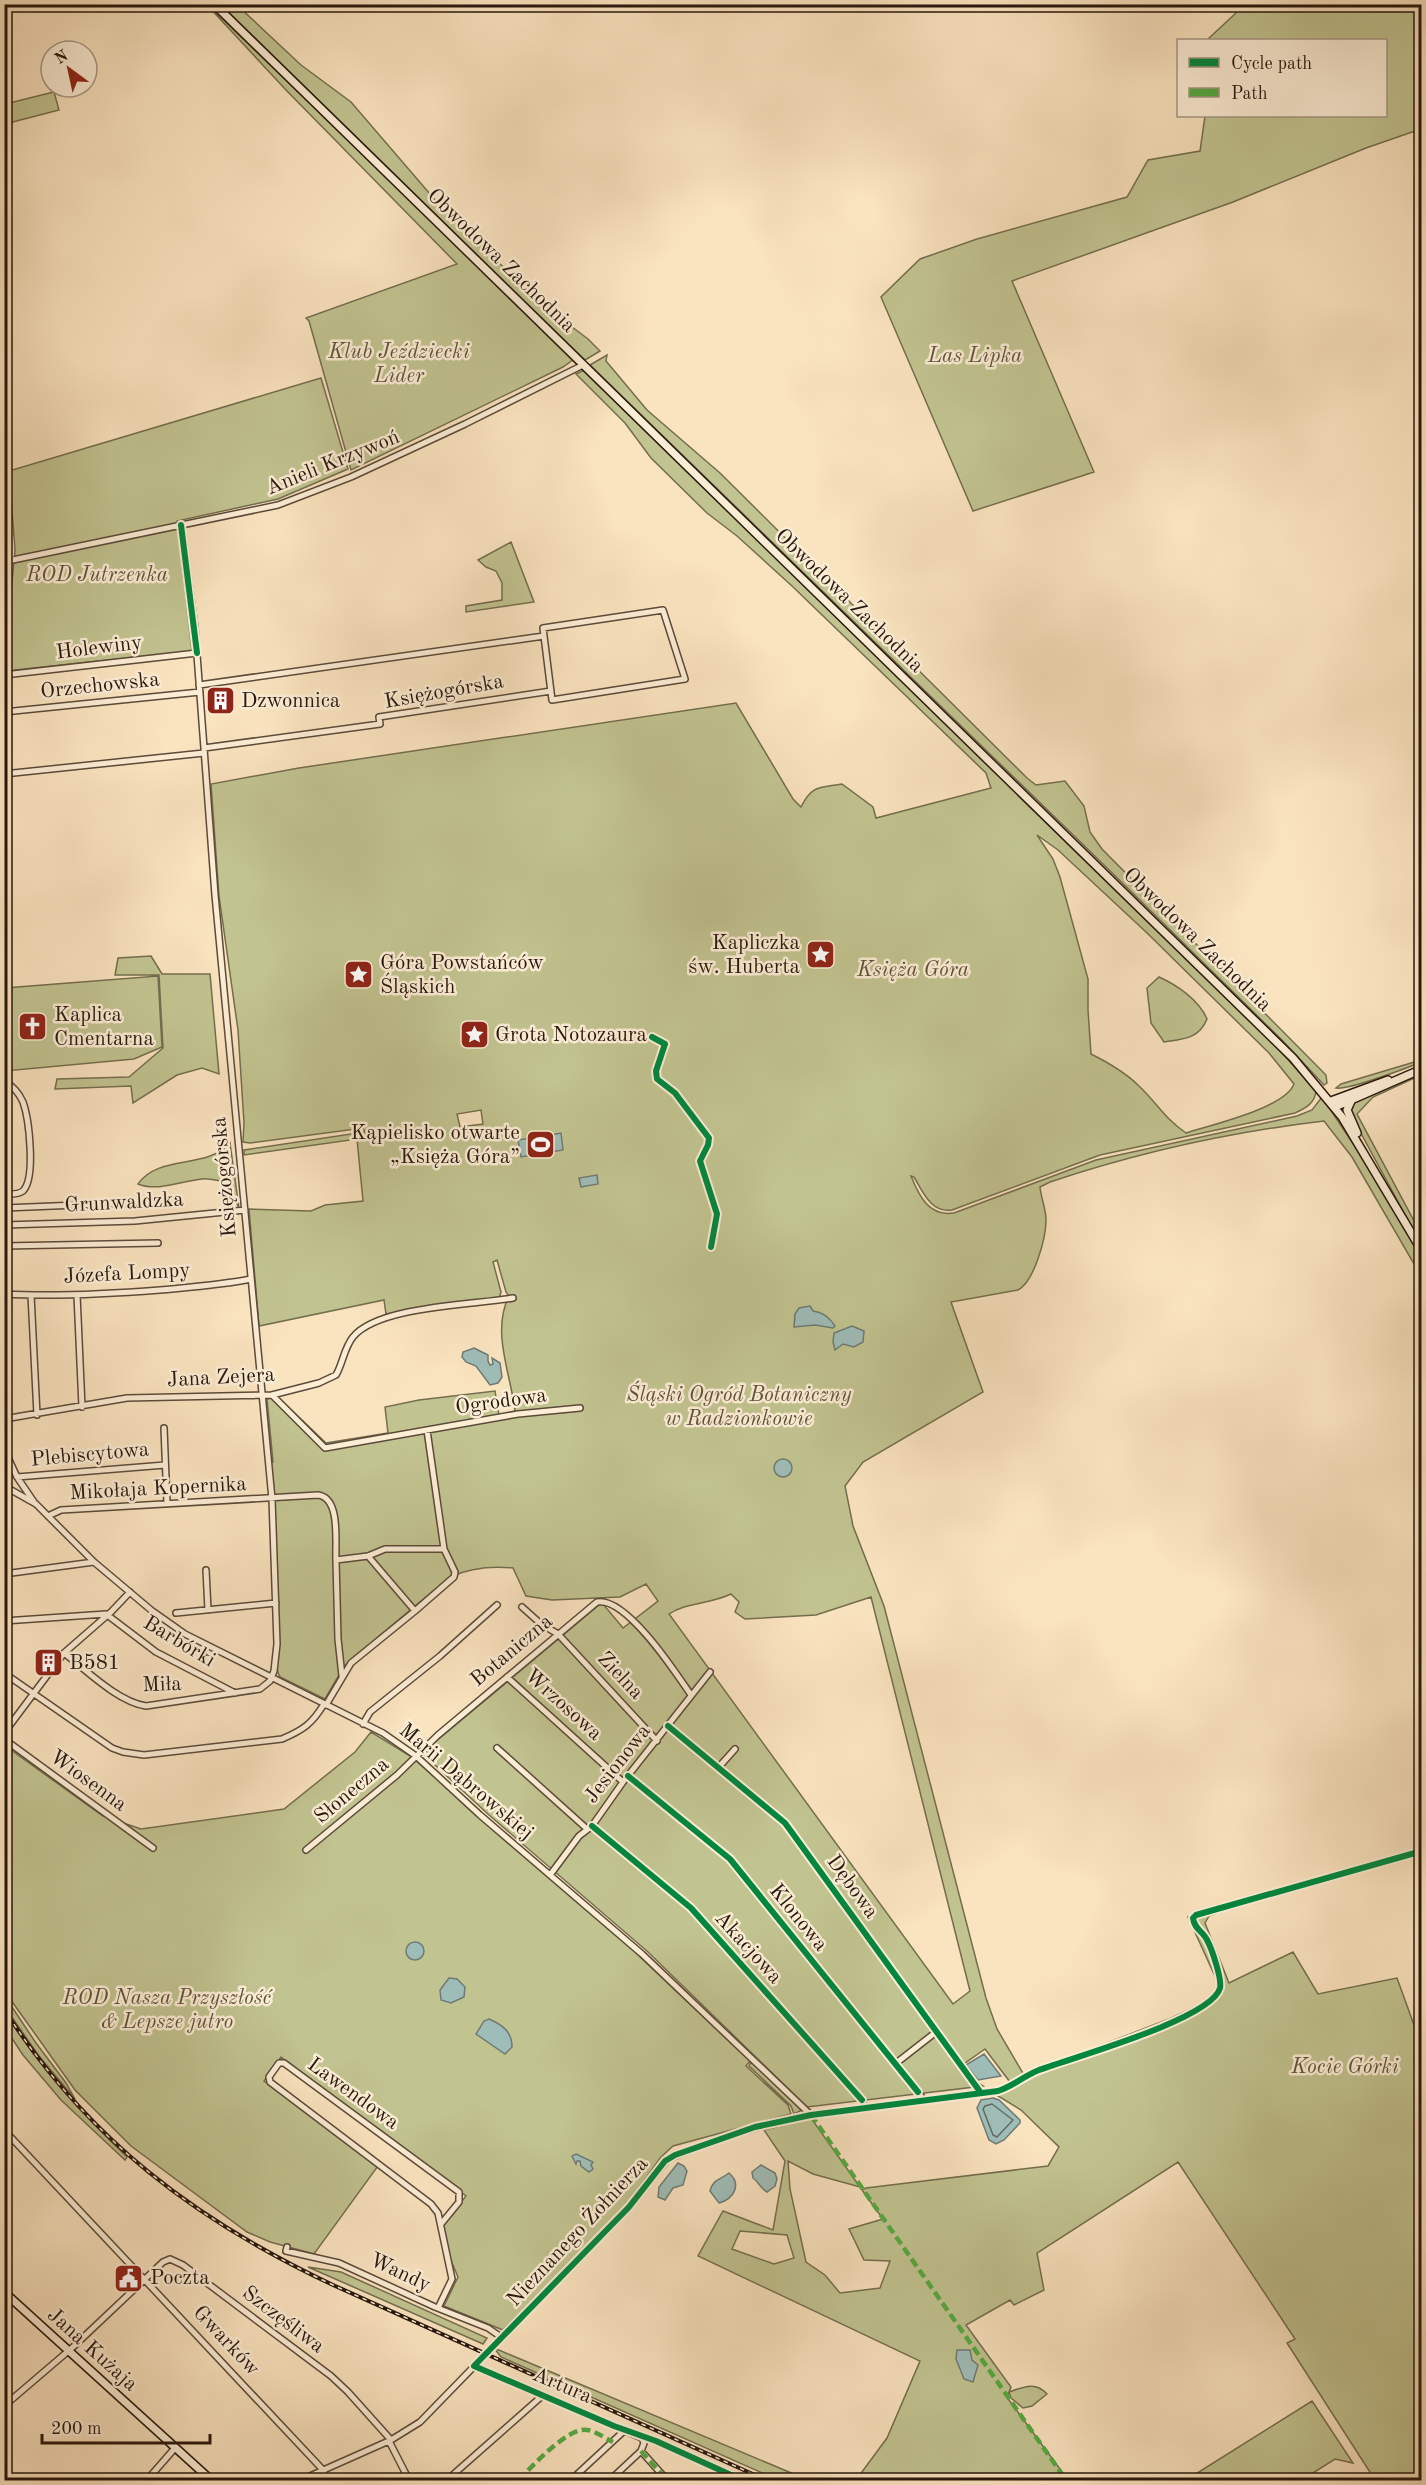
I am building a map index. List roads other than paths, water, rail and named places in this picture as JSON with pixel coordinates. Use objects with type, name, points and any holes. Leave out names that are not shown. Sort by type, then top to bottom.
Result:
[{"type":"main road","name":"Obwodowa Zachodnia","points":[[214,4],[1279,1044],[1333,1104],[1366,1154],[1422,1251]]},
{"type":"main road","points":[[1333,1104],[1352,1099],[1396,1078],[1422,1069]]},
{"type":"main road","points":[[1333,1104],[1381,1081],[1396,1078]]},
{"type":"main road","points":[[1352,1099],[1347,1106],[1348,1113],[1366,1154]]},
{"type":"main road","name":"Jana Kużaja","points":[[4,2292],[211,2481]]},
{"type":"street","name":"Anieli Krzywoń","points":[[8,561],[278,505],[351,477],[584,365]]},
{"type":"street","points":[[4,475],[8,561],[4,601]]},
{"type":"street","name":"Księżogórska","points":[[181,525],[197,653],[215,895],[272,1499],[277,1644],[271,1678]]},
{"type":"street","name":"Księżogórska","points":[[200,688],[544,636],[543,628],[663,610],[685,679],[552,699],[551,691],[379,717],[380,724],[204,750]]},
{"type":"street","points":[[544,636],[551,691]]},
{"type":"street","name":"Holewiny","points":[[4,675],[197,653]]},
{"type":"street","name":"Orzechowska","points":[[4,712],[200,688]]},
{"type":"street","points":[[4,774],[204,750]]},
{"type":"street","points":[[4,1081],[14,1087],[22,1100],[26,1115],[31,1167],[29,1180],[23,1190],[17,1194],[4,1194]]},
{"type":"street","points":[[4,1208],[127,1203]]},
{"type":"street","name":"Grunwaldzka","points":[[4,1225],[135,1221],[245,1210]]},
{"type":"street","points":[[4,1246],[158,1243]]},
{"type":"street","name":"Józefa Lompy","points":[[4,1294],[77,1294],[204,1286],[251,1279]]},
{"type":"street","points":[[77,1294],[82,1407]]},
{"type":"street","points":[[31,1295],[37,1415]]},
{"type":"street","name":"Jana Zejera","points":[[4,1419],[127,1398],[272,1395],[319,1383],[336,1375],[350,1340],[375,1321],[420,1310],[513,1298]]},
{"type":"street","name":"Ogrodowa","points":[[272,1395],[325,1448],[518,1414],[580,1408]]},
{"type":"street","name":"Plebiscytowa","points":[[164,1428],[167,1503]]},
{"type":"street","points":[[4,1672],[112,1748],[144,1755],[282,1739],[300,1731],[314,1721],[351,1663],[454,1578],[455,1572],[444,1549],[427,1430]]},
{"type":"street","points":[[4,1449],[17,1477],[36,1504]]},
{"type":"street","name":"Plebiscytowa","points":[[17,1477],[165,1465]]},
{"type":"street","name":"Marii Dąbrowskiej","points":[[4,1486],[36,1504],[94,1562],[185,1634],[395,1740],[416,1756],[480,1815],[642,1954],[811,2115]]},
{"type":"street","points":[[272,1499],[318,1495],[329,1500],[334,1508],[338,1639],[342,1676]]},
{"type":"street","name":"Mikołaja Kopernika","points":[[48,1516],[61,1510],[272,1499]]},
{"type":"street","points":[[336,1560],[368,1556],[385,1549],[444,1549]]},
{"type":"street","points":[[368,1556],[415,1611]]},
{"type":"street","points":[[4,1574],[94,1562]]},
{"type":"street","points":[[206,1570],[208,1610]]},
{"type":"street","points":[[4,1733],[64,1653],[130,1592]]},
{"type":"street","name":"Botaniczna","points":[[416,1756],[558,1634],[600,1601],[617,1607],[635,1622],[691,1695]]},
{"type":"street","points":[[176,1613],[276,1603]]},
{"type":"street","points":[[363,1724],[370,1712],[440,1656],[497,1605]]},
{"type":"street","name":"Zielna","points":[[522,1607],[541,1624],[558,1634],[657,1741]]},
{"type":"street","points":[[4,1621],[106,1614]]},
{"type":"street","name":"Barbórki","points":[[106,1614],[156,1653],[236,1694]]},
{"type":"street","name":"Miła","points":[[64,1653],[121,1695],[140,1705],[236,1694],[260,1689],[271,1678]]},
{"type":"street","name":"Jesionowa","points":[[550,1875],[710,1672]]},
{"type":"street","name":"Wrzosowa","points":[[507,1677],[623,1782]]},
{"type":"street","name":"Dębowa","points":[[668,1726],[785,1823],[981,2093]]},
{"type":"street","name":"Wiosenna","points":[[4,1739],[153,1848]]},
{"type":"street","name":"Akacjowa","points":[[497,1748],[589,1827],[691,1908],[862,2100],[864,2107]]},
{"type":"street","points":[[718,1768],[735,1749]]},
{"type":"street","name":"Słoneczna","points":[[306,1850],[397,1775],[416,1756]]},
{"type":"street","name":"Klonowa","points":[[628,1776],[730,1859],[924,2100]]},
{"type":"street","points":[[895,2064],[936,2032]]},
{"type":"street","name":"Lawendowa","points":[[438,2308],[452,2278],[438,2213],[431,2204],[270,2082],[269,2077],[279,2063],[284,2063],[459,2192],[459,2202],[441,2224]]},
{"type":"street","name":"Nieznanego Żołnierza","points":[[301,2481],[390,2440],[420,2422],[629,2207],[668,2159],[723,2137],[788,2119]]},
{"type":"street","name":"Gwarków","points":[[4,2130],[324,2471]]},
{"type":"street","name":"Wandy","points":[[287,2247],[286,2251],[339,2263],[488,2328],[501,2337]]},
{"type":"street","name":"Szczęśliwa","points":[[145,2279],[163,2262],[170,2259],[183,2265],[338,2382],[390,2440],[409,2481]]},
{"type":"street","points":[[4,2406],[145,2279]]},
{"type":"street","name":"Artura","points":[[474,2366],[642,2438],[644,2444],[641,2451]]},
{"type":"street","points":[[447,2481],[542,2396]]},
{"type":"street","points":[[571,2481],[625,2430]]},
{"type":"street","points":[[147,2481],[175,2448]]},
{"type":"street","points":[[610,2481],[641,2451],[667,2481]]},
{"type":"water","name":"Kąpielisko otwarte „Księża Góra”","points":[[561,1133],[563,1150],[521,1157],[518,1140]]},
{"type":"water","points":[[597,1175],[598,1184],[581,1187],[579,1178]]},
{"type":"water","points":[[810,1306],[813,1311],[831,1320],[835,1326],[833,1328],[815,1325],[794,1327],[795,1314],[799,1308]]},
{"type":"water","points":[[852,1326],[864,1331],[863,1342],[854,1347],[843,1344],[835,1350],[834,1333]]},
{"type":"water","points":[[474,1348],[488,1355],[490,1365],[493,1364],[492,1358],[500,1363],[502,1377],[498,1383],[490,1385],[476,1366],[466,1362],[462,1357],[463,1352]]},
{"type":"water","points":[[779,1459],[787,1459],[792,1464],[790,1475],[779,1477],[774,1472],[774,1464]]},
{"type":"water","points":[[415,1942],[421,1945],[424,1951],[421,1957],[415,1960],[409,1957],[406,1951],[409,1945]]},
{"type":"water","points":[[449,1978],[457,1979],[465,1987],[464,1997],[451,2003],[441,2000],[440,1990]]},
{"type":"water","points":[[489,2019],[502,2027],[510,2037],[512,2047],[505,2054],[476,2034],[484,2021]]},
{"type":"water","points":[[984,2054],[1001,2076],[978,2080],[966,2065]]},
{"type":"water","points":[[993,2098],[999,2100],[1020,2120],[1020,2123],[1004,2140],[996,2144],[989,2140],[977,2108],[981,2100]]},
{"type":"water","points":[[576,2154],[593,2162],[591,2165],[593,2169],[589,2172],[581,2166],[580,2161],[576,2164],[572,2156]]},
{"type":"water","points":[[678,2163],[687,2171],[683,2185],[673,2188],[665,2200],[658,2197],[659,2187]]},
{"type":"water","points":[[761,2165],[775,2173],[777,2179],[775,2186],[767,2192],[753,2178],[752,2172]]},
{"type":"water","points":[[729,2173],[736,2186],[729,2198],[719,2203],[710,2191],[711,2187]]},
{"type":"water","points":[[957,2350],[970,2350],[972,2360],[978,2365],[973,2382],[964,2379],[956,2359]]},
{"type":"railway","points":[[4,2009],[36,2056],[71,2098],[108,2136],[148,2171],[235,2233],[333,2285],[766,2480]]},
{"type":"place","name":"Dzwonnica","points":[[220,701]]},
{"type":"place","name":"Kapliczka św. Huberta","points":[[821,955]]},
{"type":"place","name":"Góra Powstańców Śląskich","points":[[359,975]]},
{"type":"place","name":"Kaplica Cmentarna","points":[[33,1027]]},
{"type":"place","name":"Grota Notozaura","points":[[474,1035]]},
{"type":"place","name":"Kąpielisko otwarte „Księża Góra”","points":[[541,1145]]},
{"type":"place","name":"B581","points":[[48,1663]]},
{"type":"place","name":"Poczta","points":[[129,2278]]},
{"type":"park label","name":"Las Lipka","points":[[975,356]]},
{"type":"park label","name":"Klub Jeździecki Lider","points":[[399,364]]},
{"type":"park label","name":"ROD Jutrzenka","points":[[97,575]]},
{"type":"park label","name":"Księża Góra","points":[[913,970]]},
{"type":"park label","name":"Śląski Ogród Botaniczny w Radzionkowie","points":[[739,1407]]},
{"type":"park label","name":"ROD Nasza Przyszłość & Lepsze jutro","points":[[167,2010]]},
{"type":"park label","name":"Kocie Górki","points":[[1345,2067]]}]
